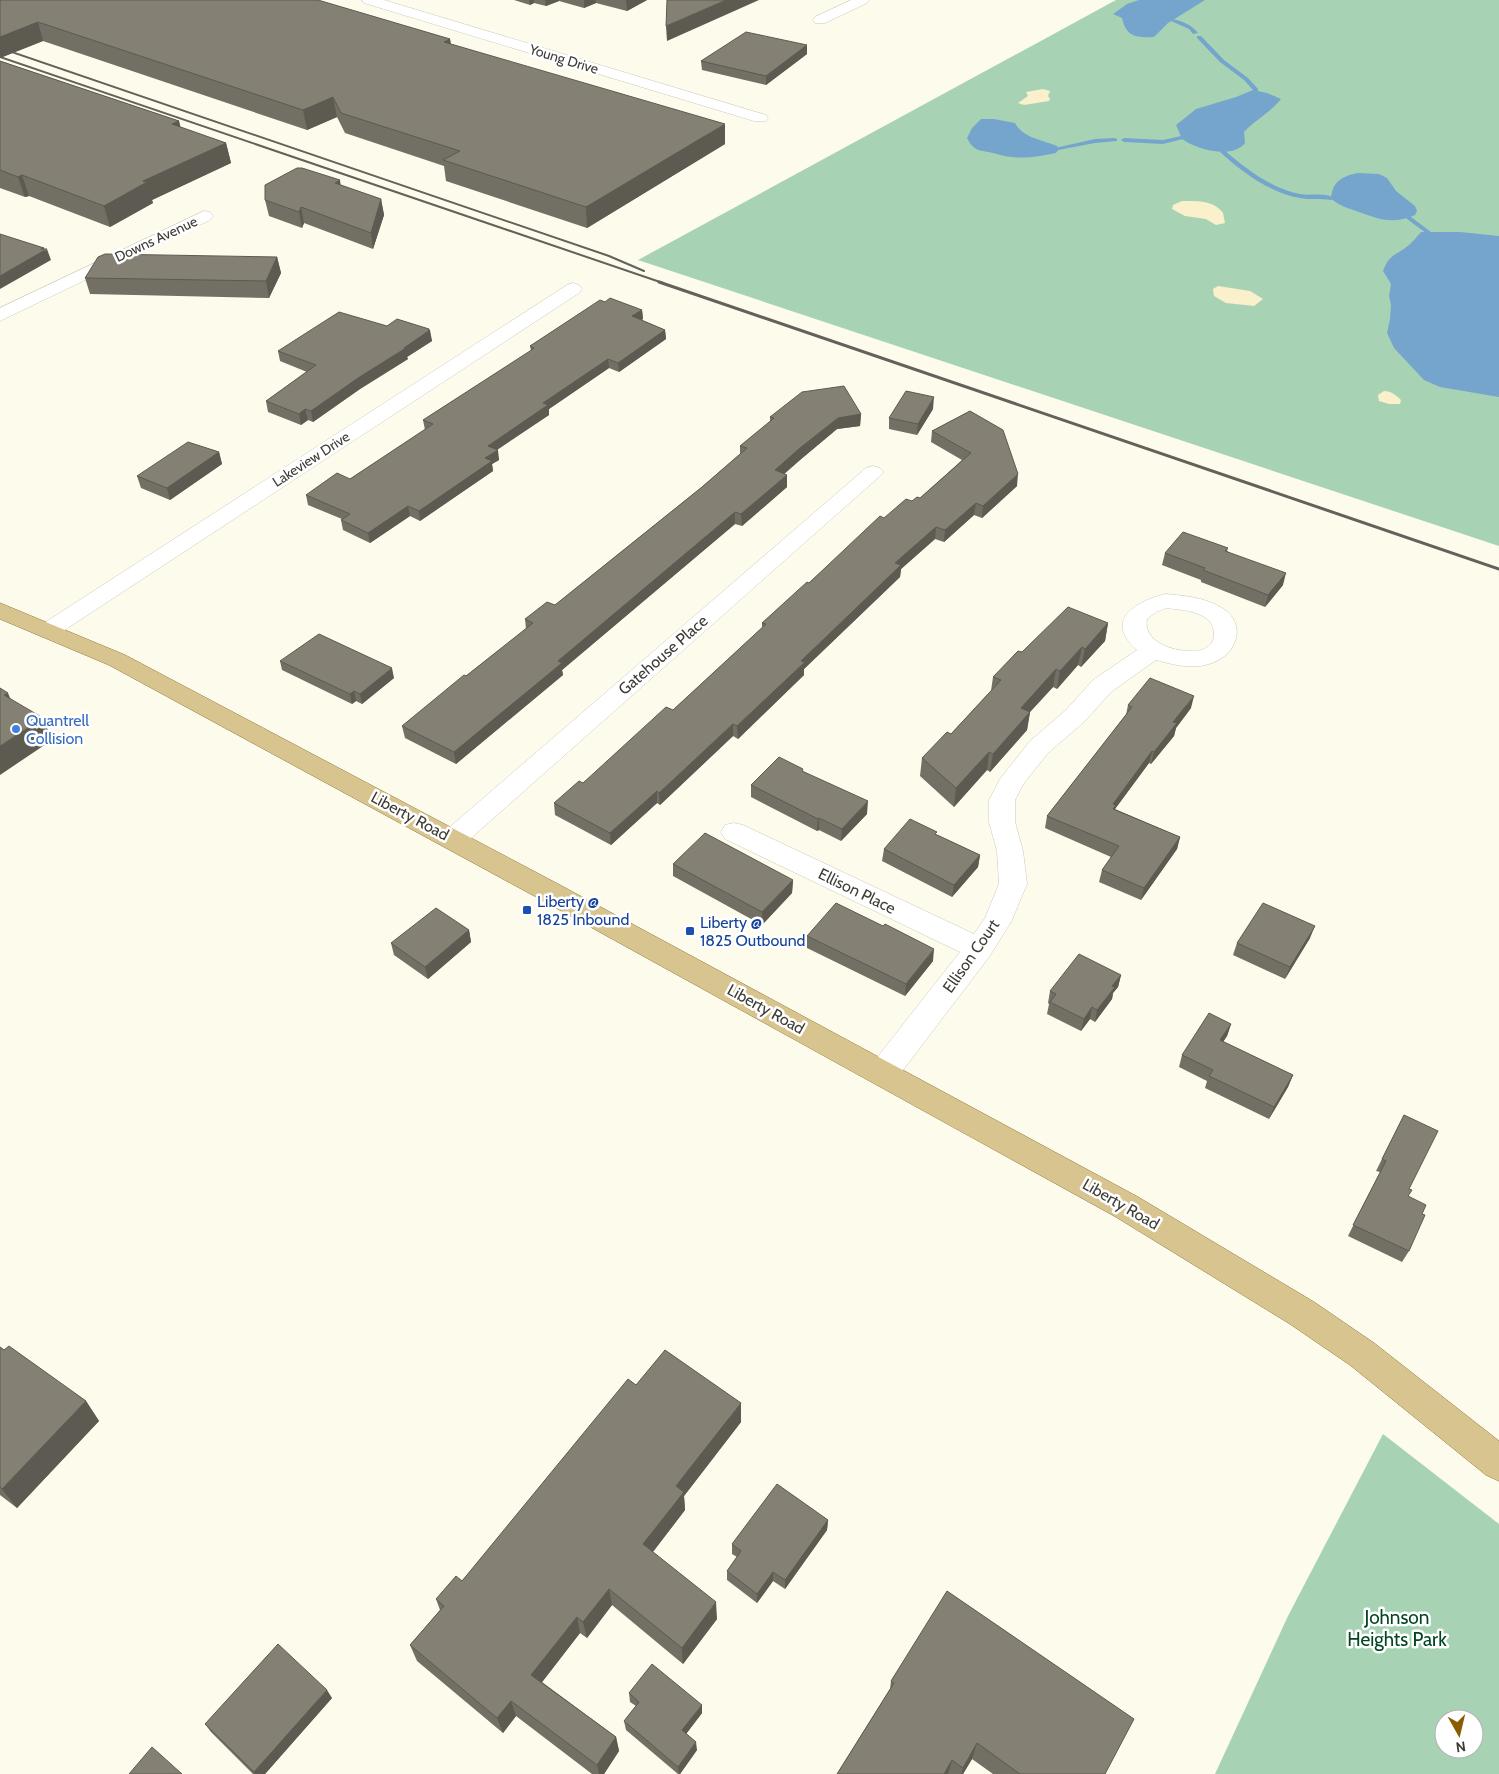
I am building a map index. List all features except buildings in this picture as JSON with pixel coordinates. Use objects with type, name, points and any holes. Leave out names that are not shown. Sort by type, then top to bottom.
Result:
[{"type":"main road","name":"Liberty Road","points":[[0,610],[117,660],[453,839],[1134,1211],[1302,1313],[1368,1358],[1499,1463]]},
{"type":"street","name":"Young Drive","points":[[369,0],[760,118]]},
{"type":"street","points":[[820,20],[862,0]]},
{"type":"street","name":"Downs Avenue","points":[[0,315],[204,216]]},
{"type":"street","name":"Lakeview Drive","points":[[49,630],[573,290]]},
{"type":"street","name":"Gatehouse Place","points":[[453,839],[873,472]]},
{"type":"street","name":"Ellison Court","points":[[883,1073],[979,949],[997,922],[1014,884],[1010,851],[1002,822],[1002,800],[1013,779],[1039,747],[1075,716],[1102,686],[1154,650]]},
{"type":"street","name":"Ellison Place","points":[[734,832],[979,949]]},
{"type":"green space","points":[[1116,0],[1499,0],[1499,546],[638,260]]},
{"type":"green space","name":"Johnson Heights Park","points":[[1383,1434],[1499,1524],[1499,1774],[1215,1774],[1288,1616]]},
{"type":"sand","points":[[1043,89],[1050,91],[1049,101],[1024,105],[1018,103],[1028,96],[1026,92]]},
{"type":"sand","points":[[1182,201],[1210,203],[1223,213],[1225,223],[1216,225],[1206,219],[1185,216],[1172,209],[1173,205]]},
{"type":"sand","points":[[1218,286],[1250,291],[1263,299],[1254,306],[1226,303],[1214,296],[1213,289]]},
{"type":"sand","points":[[1384,391],[1397,396],[1401,400],[1400,404],[1389,404],[1379,401],[1378,395]]},
{"type":"water","points":[[1139,0],[1205,0],[1168,23],[1154,37],[1148,37],[1129,33],[1122,18],[1113,14],[1127,4]]},
{"type":"water","points":[[1253,90],[1281,99],[1244,132],[1245,143],[1239,148],[1232,151],[1214,151],[1188,143],[1182,139],[1176,125],[1196,109]]},
{"type":"water","points":[[981,119],[994,119],[1015,123],[1028,135],[1057,146],[1059,149],[1056,153],[1024,158],[1009,157],[978,150],[972,146],[967,138],[972,128]]},
{"type":"water","points":[[1358,173],[1379,174],[1387,178],[1396,191],[1415,206],[1417,211],[1415,215],[1400,220],[1386,220],[1349,209],[1331,199],[1333,188],[1339,181],[1347,176]]},
{"type":"water","points":[[1421,232],[1460,232],[1499,236],[1499,397],[1440,387],[1424,380],[1394,348],[1387,333],[1390,319],[1391,305],[1389,296],[1391,284],[1383,271],[1388,261],[1409,245]]},
{"type":"waterway","points":[[1173,20],[1191,28],[1195,33]]},
{"type":"waterway","points":[[1199,37],[1222,61],[1246,79],[1256,90]]},
{"type":"waterway","points":[[1124,140],[1163,142],[1181,138]]},
{"type":"waterway","points":[[1058,148],[1095,141],[1115,140]]},
{"type":"waterway","points":[[1222,151],[1247,171],[1280,190],[1299,196],[1331,198]]},
{"type":"waterway","points":[[1409,218],[1428,232]]},
{"type":"railway","points":[[0,48],[609,256],[644,271]]},
{"type":"railway","points":[[0,57],[663,283]]},
{"type":"railway","points":[[659,282],[1499,569]]},
{"type":"place","name":"Quantrell Collision","points":[[16,729]]},
{"type":"place","name":"Liberty @ 1825 Inbound","points":[[527,910]]},
{"type":"place","name":"Liberty @ 1825 Outbound","points":[[690,931]]}]
